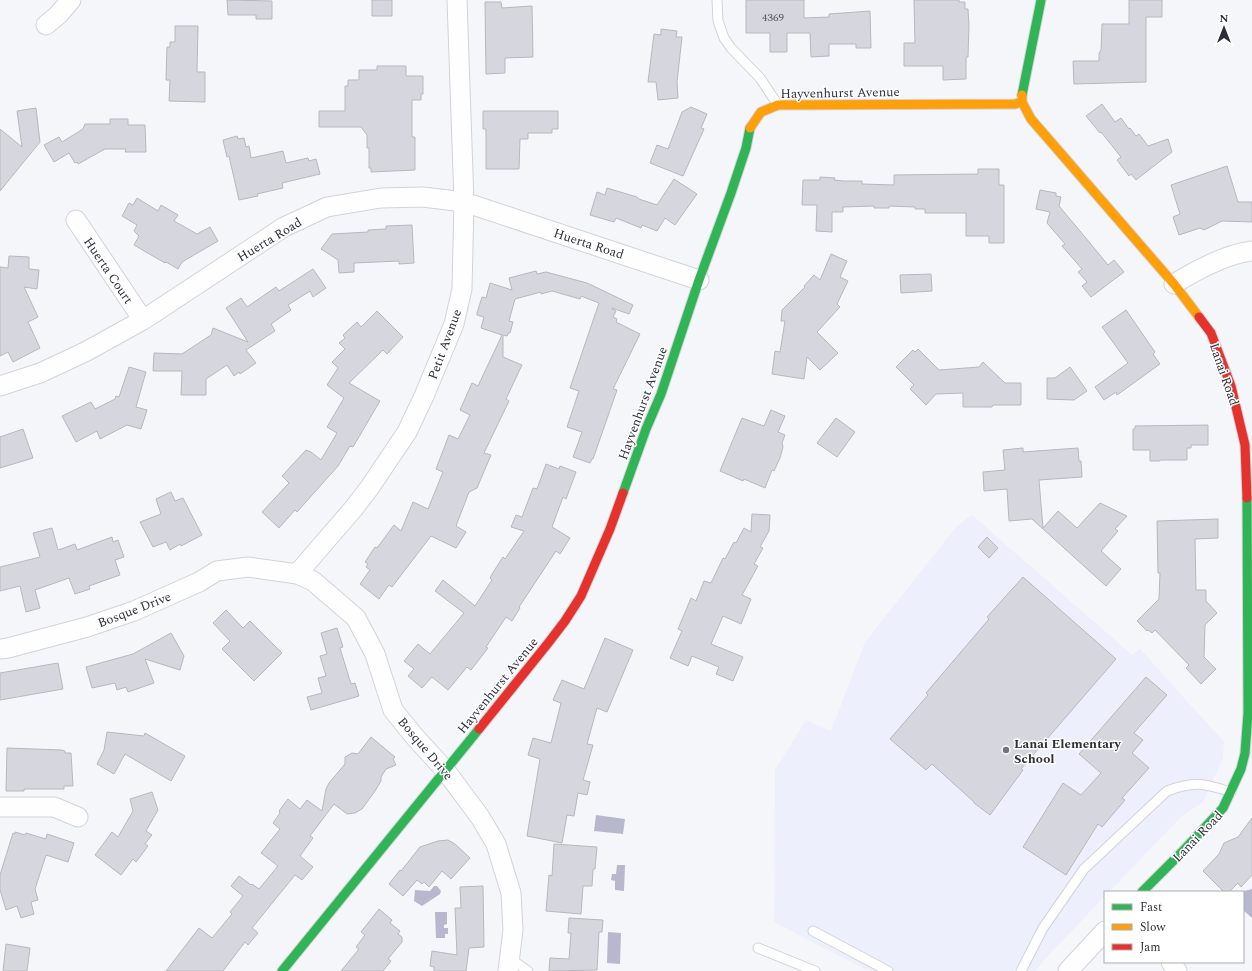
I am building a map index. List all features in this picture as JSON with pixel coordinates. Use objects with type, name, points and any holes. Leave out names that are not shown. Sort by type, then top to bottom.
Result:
[{"type":"main road","points":[[1022,102],[1041,0]]},
{"type":"main road","name":"Hayvenhurst Avenue","points":[[282,971],[549,642],[581,596],[610,529],[646,430],[661,394],[699,280],[731,193],[746,148],[750,128],[756,118],[762,112],[778,105],[1007,104],[1022,102]]},
{"type":"main road","name":"Lanai Road","points":[[1022,102],[1031,119],[1174,284],[1211,334],[1231,386],[1245,445],[1250,714],[1245,753],[1241,770],[1223,808],[1143,891]]},
{"type":"street","points":[[46,26],[71,0]]},
{"type":"street","name":"Petit Avenue","points":[[297,574],[354,508],[407,432],[424,396],[454,324],[462,289],[464,202],[457,0]]},
{"type":"street","name":"Huerta Road","points":[[0,386],[40,373],[85,352],[143,320],[284,227],[327,207],[381,198],[423,197],[464,202],[699,280]]},
{"type":"street","name":"Huerta Court","points":[[76,220],[143,320]]},
{"type":"street","points":[[1174,284],[1190,274],[1240,252],[1252,251]]},
{"type":"street","name":"Bosque Drive","points":[[0,649],[88,627],[134,611],[199,582],[216,571],[248,567],[297,574],[313,581],[356,618],[375,654],[394,710],[414,736],[445,770],[480,817],[496,844],[511,893],[513,930],[509,964]]},
{"type":"street","points":[[0,806],[54,807],[78,817]]},
{"type":"street","points":[[1068,971],[1104,931]]},
{"type":"lane","points":[[717,0],[718,21],[724,38],[731,48],[760,78],[778,105]]},
{"type":"lane","points":[[1021,971],[1043,928],[1084,869],[1167,791],[1182,786],[1195,784],[1209,785],[1231,792]]},
{"type":"lane","points":[[813,931],[888,971]]},
{"type":"lane","points":[[758,948],[815,971]]},
{"type":"lane","points":[[509,964],[515,962],[528,971]]},
{"type":"shaded area","name":"Lanai Elementary School","points":[[972,515],[1132,655],[1140,649],[1224,742],[1223,758],[1203,802],[1181,817],[1110,891],[1104,891],[1104,897],[1044,960],[1036,971],[868,971],[774,922],[775,770],[806,720],[831,731],[865,642],[957,526]]},
{"type":"water","points":[[596,815],[625,819],[623,834],[594,831]]},
{"type":"water","points":[[617,865],[625,865],[624,891],[615,890],[615,881],[611,880],[612,874],[616,874]]},
{"type":"water","points":[[434,886],[437,886],[441,891],[440,894],[422,906],[414,901],[415,890],[430,891]]},
{"type":"water","points":[[1252,889],[1252,918],[1244,911],[1244,891]]},
{"type":"water","points":[[435,912],[447,912],[447,924],[444,925],[444,928],[448,928],[448,934],[445,934],[445,938],[436,938]]},
{"type":"water","points":[[608,932],[621,933],[620,964],[607,963]]},
{"type":"building","points":[[227,0],[272,1],[272,19],[256,19],[256,15],[228,15]]},
{"type":"building","points":[[372,0],[392,0],[392,16],[372,16]]},
{"type":"building","points":[[746,0],[804,0],[804,18],[829,17],[829,14],[870,11],[871,48],[856,48],[856,44],[829,44],[829,56],[811,57],[810,33],[787,33],[787,52],[770,52],[770,33],[746,33]]},
{"type":"building","points":[[914,0],[959,0],[959,2],[965,2],[965,9],[968,9],[969,26],[968,57],[966,57],[966,79],[943,80],[943,66],[904,66],[904,43],[915,43]]},
{"type":"building","points":[[1129,0],[1162,0],[1162,17],[1146,17],[1146,82],[1074,84],[1073,61],[1099,61],[1102,24],[1129,24]]},
{"type":"building","points":[[485,2],[501,2],[502,8],[532,6],[533,57],[505,58],[505,73],[486,74]]},
{"type":"building","points":[[175,26],[198,26],[197,72],[205,72],[205,102],[169,101],[170,80],[166,80],[167,47],[170,47],[170,42],[175,42]]},
{"type":"building","points":[[661,29],[677,31],[676,37],[682,37],[677,82],[678,98],[658,100],[656,82],[648,82],[654,34],[661,35]]},
{"type":"building","points":[[377,66],[406,66],[406,76],[423,76],[423,94],[421,94],[421,100],[412,100],[412,137],[415,137],[415,170],[371,172],[371,168],[369,168],[369,148],[367,148],[367,135],[361,127],[319,127],[319,111],[345,111],[345,86],[348,86],[348,80],[359,80],[359,70],[377,70]]},
{"type":"building","points":[[1102,104],[1115,122],[1121,118],[1129,129],[1130,128],[1136,136],[1139,134],[1148,146],[1168,139],[1172,152],[1136,180],[1131,174],[1129,176],[1117,160],[1121,157],[1086,116]]},
{"type":"building","points":[[691,107],[707,114],[701,128],[704,129],[683,176],[650,163],[657,145],[668,149],[682,112]]},
{"type":"building","points":[[36,108],[40,142],[0,191],[0,129],[22,147],[17,111]]},
{"type":"building","points":[[483,111],[558,111],[558,129],[552,129],[552,133],[528,133],[528,139],[520,139],[519,169],[486,169],[486,129],[483,129]]},
{"type":"building","points":[[110,119],[128,119],[128,125],[145,125],[146,152],[125,152],[126,149],[105,149],[78,164],[77,162],[75,163],[69,153],[54,162],[44,145],[59,137],[62,142],[83,129],[85,124],[110,124]]},
{"type":"building","points":[[237,136],[238,139],[244,138],[246,147],[249,146],[251,158],[283,151],[286,163],[308,158],[309,161],[316,159],[320,174],[282,183],[283,188],[239,200],[229,156],[227,157],[223,140]]},
{"type":"building","points":[[1227,166],[1238,202],[1252,202],[1252,222],[1222,221],[1204,230],[1200,228],[1179,235],[1173,217],[1180,214],[1171,185]]},
{"type":"building","points":[[978,169],[999,169],[999,185],[1004,185],[1004,243],[989,243],[989,236],[966,236],[966,213],[925,213],[925,209],[915,209],[915,207],[843,207],[843,212],[832,212],[832,232],[816,231],[817,205],[802,205],[803,180],[820,180],[820,177],[835,178],[834,180],[844,181],[862,181],[862,184],[894,185],[894,175],[978,174]]},
{"type":"building","points":[[674,179],[697,194],[675,225],[665,218],[657,231],[642,225],[641,228],[616,218],[614,222],[590,215],[597,192],[605,195],[607,188],[657,205]]},
{"type":"building","points":[[1040,190],[1056,193],[1056,196],[1061,197],[1059,206],[1108,265],[1114,260],[1124,272],[1091,297],[1082,286],[1087,282],[1078,272],[1082,269],[1062,246],[1065,244],[1047,223],[1050,212],[1036,209]]},
{"type":"building","points":[[137,198],[158,211],[161,205],[178,215],[174,221],[197,234],[210,227],[218,241],[182,262],[178,269],[166,262],[165,263],[134,245],[139,236],[134,231],[137,225],[122,216],[129,203],[133,205]]},
{"type":"building","points":[[412,225],[414,263],[399,264],[399,261],[354,263],[354,272],[339,273],[338,260],[321,249],[332,234],[368,232],[368,230],[386,229],[386,226]]},
{"type":"building","points":[[831,254],[847,261],[840,277],[848,281],[837,304],[840,307],[817,332],[838,353],[820,370],[807,357],[804,379],[772,374],[775,351],[780,352],[785,321],[781,321],[782,310],[805,287],[804,286],[814,275],[820,280]]},
{"type":"building","points":[[9,256],[29,257],[29,269],[39,270],[37,289],[24,287],[38,317],[28,322],[40,348],[13,362],[8,352],[0,356],[0,267],[8,268]]},
{"type":"building","points":[[313,269],[326,288],[313,297],[310,291],[288,305],[291,310],[271,324],[275,331],[246,350],[256,363],[240,374],[239,372],[234,376],[227,365],[206,379],[206,395],[181,395],[182,371],[153,371],[154,353],[182,354],[211,335],[213,328],[248,342],[226,308],[241,298],[247,307],[276,287],[279,291]]},
{"type":"building","points":[[536,271],[537,274],[546,272],[587,283],[633,305],[629,314],[612,308],[616,311],[613,317],[617,319],[616,322],[640,334],[613,389],[617,390],[593,459],[590,463],[573,457],[582,432],[567,427],[579,391],[570,388],[599,303],[581,296],[580,299],[552,291],[541,294],[541,292],[515,299],[509,321],[513,322],[510,333],[508,333],[507,336],[503,335],[503,357],[522,365],[506,399],[509,401],[484,453],[491,455],[477,488],[469,492],[456,526],[466,532],[456,548],[431,536],[392,587],[389,585],[379,599],[360,584],[370,570],[366,567],[368,564],[365,562],[375,547],[377,548],[394,525],[401,531],[413,502],[428,509],[443,472],[436,469],[449,435],[458,439],[470,415],[460,410],[472,383],[478,386],[502,335],[481,328],[484,317],[477,315],[477,313],[482,297],[486,298],[490,283],[512,290],[509,278]]},
{"type":"building","points":[[931,274],[932,291],[901,293],[900,275]]},
{"type":"building","points":[[1126,310],[1155,352],[1153,354],[1160,364],[1117,395],[1116,392],[1104,400],[1095,387],[1128,363],[1102,327]]},
{"type":"building","points":[[377,311],[403,337],[387,354],[383,350],[349,383],[380,401],[353,447],[350,446],[338,466],[297,512],[295,510],[279,528],[262,512],[289,483],[282,476],[306,450],[321,460],[337,433],[327,427],[344,398],[327,385],[338,368],[332,362],[345,349],[339,343],[345,338],[343,335],[357,322],[361,327]]},
{"type":"building","points":[[918,349],[939,370],[979,367],[983,362],[1005,383],[1021,383],[1021,405],[963,407],[963,393],[936,394],[926,405],[910,389],[914,385],[896,367],[913,350],[915,352]]},
{"type":"building","points":[[129,367],[146,372],[136,407],[147,410],[141,429],[127,425],[100,439],[97,431],[76,442],[62,416],[91,402],[95,409],[115,399],[116,396],[119,397]]},
{"type":"building","points":[[1070,367],[1087,391],[1074,400],[1047,399],[1047,378],[1055,378]]},
{"type":"building","points":[[771,410],[785,416],[778,432],[785,435],[782,443],[783,447],[780,458],[774,471],[772,470],[765,488],[744,479],[743,481],[720,471],[742,418],[764,426]]},
{"type":"building","points":[[836,418],[855,432],[837,457],[817,443]]},
{"type":"building","points":[[1208,425],[1208,445],[1191,445],[1191,448],[1187,448],[1187,460],[1150,461],[1150,450],[1133,450],[1133,429],[1135,429],[1135,426]]},
{"type":"building","points":[[23,429],[33,458],[0,468],[0,437]]},
{"type":"building","points":[[1023,448],[1023,452],[1078,448],[1082,477],[1039,480],[1043,528],[1058,511],[1077,528],[1100,503],[1127,516],[1115,529],[1118,531],[1101,551],[1121,569],[1106,586],[1032,519],[1009,521],[1007,489],[984,491],[983,472],[1005,470],[1003,450]]},
{"type":"building","points":[[546,464],[559,469],[560,466],[576,472],[566,499],[563,497],[552,527],[570,538],[560,554],[556,551],[519,607],[520,608],[512,621],[506,617],[486,647],[488,648],[471,670],[467,667],[448,690],[432,677],[422,688],[408,676],[414,669],[404,661],[418,644],[430,654],[464,613],[435,591],[443,580],[475,606],[492,580],[490,578],[503,557],[505,559],[524,531],[511,527],[516,515],[522,517],[533,488],[537,489]]},
{"type":"building","points":[[171,492],[175,501],[183,498],[202,535],[170,550],[166,542],[153,547],[140,522],[161,514],[156,499]]},
{"type":"building","points":[[752,514],[770,515],[769,531],[760,547],[763,548],[754,564],[758,566],[742,595],[751,599],[741,624],[723,616],[711,644],[743,657],[733,681],[716,674],[719,667],[692,656],[688,666],[670,658],[682,631],[678,629],[691,598],[696,601],[704,581],[711,583],[723,558],[725,559],[734,542],[736,543],[744,528],[751,532]]},
{"type":"building","points":[[1218,519],[1218,538],[1195,539],[1196,590],[1206,590],[1206,601],[1217,613],[1205,625],[1204,657],[1216,669],[1201,684],[1186,668],[1189,665],[1155,630],[1152,633],[1148,630],[1147,631],[1137,621],[1159,599],[1160,573],[1158,573],[1157,521]]},
{"type":"building","points":[[52,528],[58,550],[75,544],[77,550],[112,537],[113,542],[118,540],[124,557],[115,560],[120,575],[89,586],[90,589],[75,594],[69,578],[35,590],[40,608],[26,612],[20,586],[0,591],[0,567],[40,557],[33,533]]},
{"type":"building","points":[[987,537],[998,548],[989,558],[978,547]]},
{"type":"building","points":[[1023,577],[1116,659],[1021,769],[1023,770],[990,815],[974,803],[932,764],[926,770],[890,739],[928,695],[926,693],[989,619],[987,617]]},
{"type":"building","points":[[226,610],[243,628],[250,621],[282,653],[254,681],[222,649],[230,641],[213,623]]},
{"type":"building","points":[[337,628],[343,647],[340,648],[351,684],[355,683],[359,696],[311,710],[307,697],[322,693],[318,678],[326,676],[320,656],[327,654],[321,633]]},
{"type":"building","points":[[171,633],[184,656],[180,670],[145,659],[154,683],[128,692],[126,687],[117,690],[115,683],[92,688],[86,667],[133,654]]},
{"type":"building","points":[[605,638],[633,650],[607,712],[597,708],[587,744],[593,745],[583,780],[590,782],[587,795],[578,793],[574,816],[567,815],[562,843],[527,836],[540,759],[528,755],[533,738],[551,743],[561,703],[553,700],[562,680],[584,689]]},
{"type":"building","points":[[58,663],[63,689],[0,700],[0,673]]},
{"type":"building","points":[[1146,677],[1167,695],[1134,733],[1143,740],[1132,753],[1149,768],[1122,798],[1125,800],[1102,827],[1098,824],[1066,875],[1023,847],[1063,783],[1081,795],[1101,773],[1079,754]]},
{"type":"building","points":[[107,732],[144,736],[145,733],[185,756],[171,781],[125,754],[114,774],[97,764],[104,750]]},
{"type":"building","points":[[371,737],[395,757],[393,759],[396,765],[386,769],[375,791],[362,809],[355,813],[347,814],[334,804],[310,836],[313,838],[300,856],[313,867],[302,880],[295,875],[252,928],[258,933],[248,945],[245,942],[223,971],[166,971],[199,928],[212,938],[232,914],[230,912],[243,896],[231,886],[239,876],[259,889],[278,866],[261,853],[280,829],[273,823],[280,813],[279,811],[288,799],[300,809],[307,800],[322,811],[326,789],[329,783],[345,764],[345,757],[352,753],[358,754]]},
{"type":"building","points":[[7,748],[62,750],[65,751],[65,753],[71,753],[73,786],[64,786],[64,789],[24,789],[24,791],[6,791]]},
{"type":"building","points":[[152,792],[158,810],[146,831],[152,835],[145,844],[148,846],[136,862],[133,859],[121,875],[95,855],[112,832],[118,837],[133,811],[130,799]]},
{"type":"building","points":[[1252,818],[1252,875],[1241,887],[1238,883],[1230,891],[1223,891],[1203,871],[1219,854],[1224,843],[1238,837]]},
{"type":"building","points":[[15,832],[25,835],[26,833],[46,839],[47,834],[74,843],[68,862],[46,855],[35,889],[38,900],[31,902],[34,914],[21,918],[17,906],[6,910],[0,890],[0,875],[13,833],[15,834]]},
{"type":"building","points":[[448,840],[455,844],[470,858],[451,879],[442,871],[429,887],[424,882],[422,884],[417,880],[403,896],[389,884],[420,847],[438,841]]},
{"type":"building","points":[[554,844],[597,847],[592,886],[583,886],[581,914],[546,911],[549,875],[552,876]]},
{"type":"building","points":[[483,886],[484,947],[469,948],[466,971],[434,971],[434,967],[430,966],[432,951],[457,955],[455,908],[461,908],[460,887]]},
{"type":"building","points":[[379,909],[392,920],[390,923],[400,931],[398,934],[402,937],[402,942],[388,959],[391,961],[383,971],[341,971],[359,949],[356,947],[365,935],[361,932]]},
{"type":"building","points":[[569,918],[603,920],[602,932],[599,932],[597,970],[549,971],[550,958],[569,959],[571,933],[568,933]]},
{"type":"building","points":[[6,944],[30,948],[27,971],[3,971]]},
{"type":"traffic: fast","points":[[1022,95],[1041,0]]},
{"type":"traffic: fast","points":[[623,493],[646,429],[661,394],[699,280],[731,193],[746,148],[750,128]]},
{"type":"traffic: fast","points":[[1143,891],[1223,808],[1241,769],[1245,753],[1248,713],[1247,498]]},
{"type":"traffic: fast","points":[[282,971],[479,729]]},
{"type":"traffic: slow","points":[[750,128],[761,112],[778,105],[1015,104],[1022,102],[1022,95]]},
{"type":"traffic: slow","points":[[1022,102],[1031,119],[1174,284],[1199,317]]},
{"type":"traffic: jam","points":[[1199,317],[1211,333],[1231,386],[1245,445],[1247,498]]},
{"type":"traffic: jam","points":[[479,729],[549,642],[581,596],[610,529],[623,493]]},
{"type":"place","name":"Lanai Elementary School","points":[[1006,750]]}]
